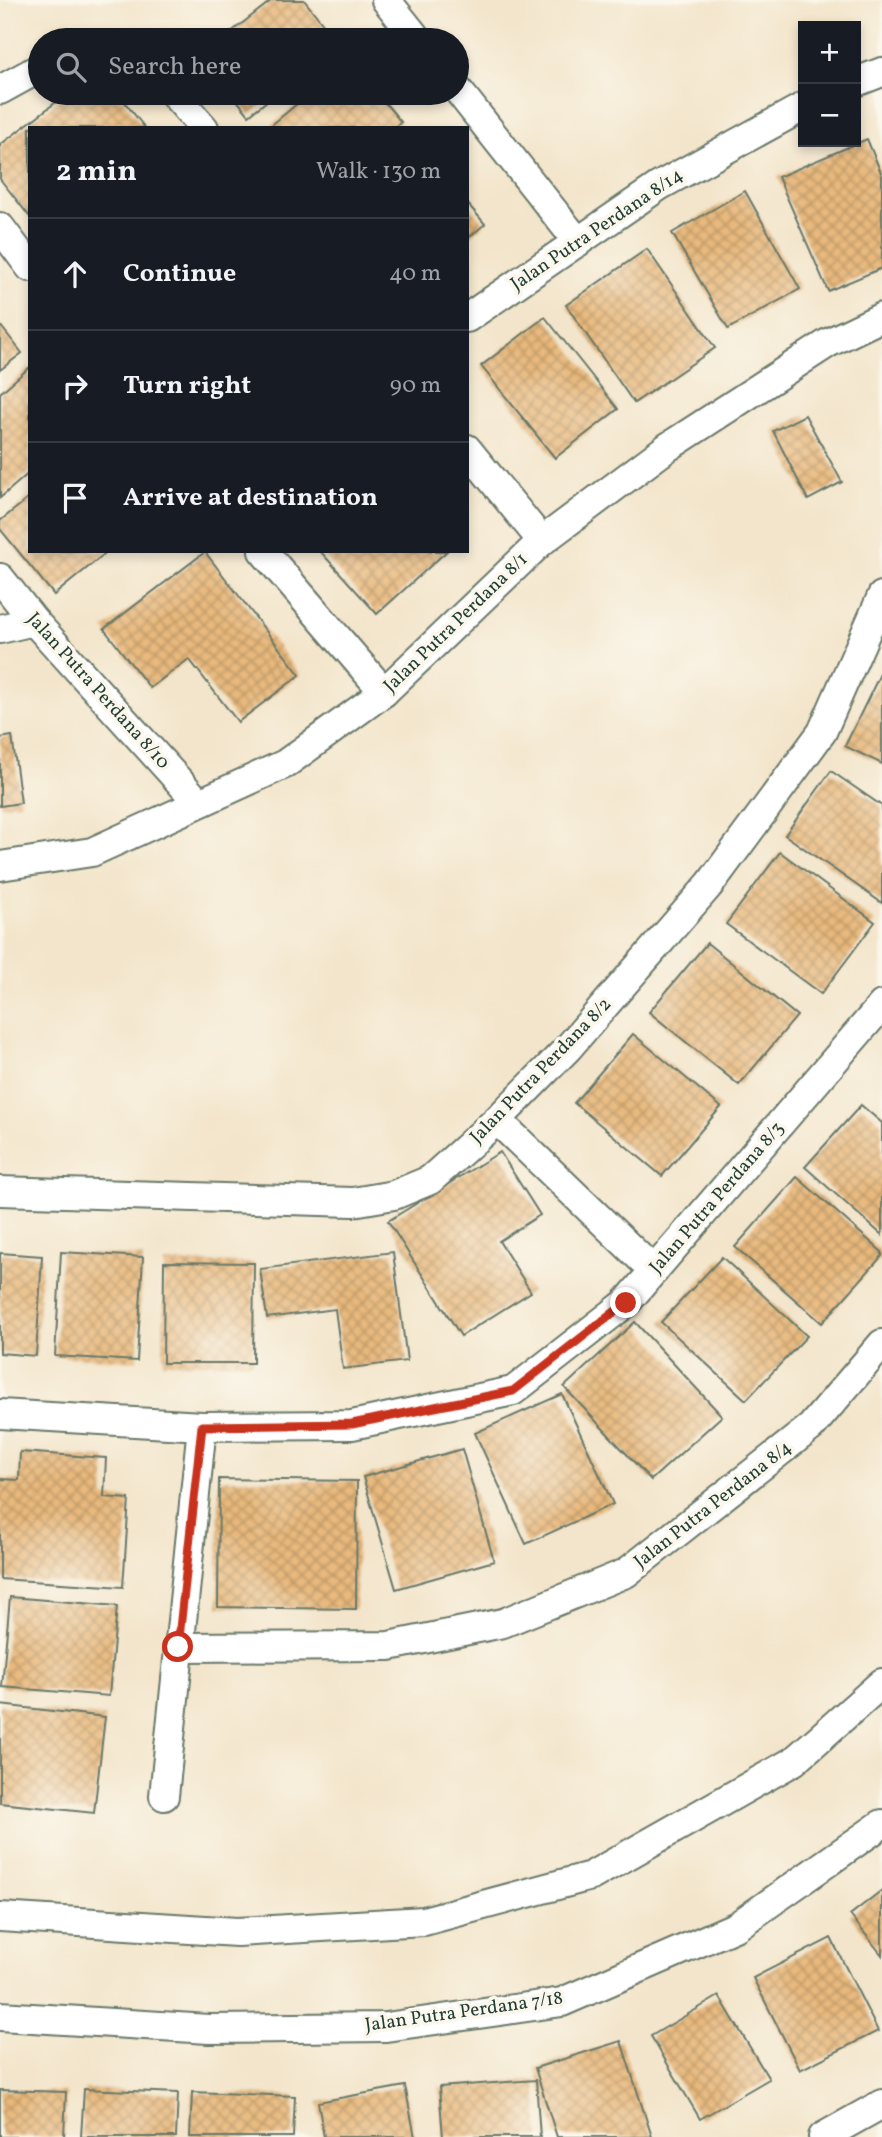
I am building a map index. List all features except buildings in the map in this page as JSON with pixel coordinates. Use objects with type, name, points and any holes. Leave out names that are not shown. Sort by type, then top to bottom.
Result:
[{"type":"street","points":[[386,0],[408,28]]},
{"type":"street","points":[[861,80],[882,72]]},
{"type":"street","points":[[0,90],[28,75]]},
{"type":"street","points":[[469,104],[578,242]]},
{"type":"street","points":[[184,105],[202,126]]},
{"type":"street","name":"Jalan Putra Perdana 8/14","points":[[469,317],[659,186],[798,110]]},
{"type":"street","points":[[0,228],[28,264]]},
{"type":"street","name":"Jalan Putra Perdana 8/1","points":[[0,866],[92,852],[285,764],[384,692],[542,541],[668,447],[828,343],[882,317]]},
{"type":"street","points":[[469,451],[542,541]]},
{"type":"street","points":[[266,553],[384,692]]},
{"type":"street","name":"Jalan Putra Perdana 8/10","points":[[0,578],[34,621],[198,802]]},
{"type":"street","name":"Jalan Putra Perdana 8/2","points":[[0,1191],[353,1202],[394,1195],[430,1180],[498,1120],[567,1049],[710,884],[822,732],[882,596]]},
{"type":"street","points":[[0,629],[34,621]]},
{"type":"street","name":"Jalan Putra Perdana 8/3","points":[[0,1413],[202,1426],[352,1424],[513,1391],[626,1303],[882,1006]]},
{"type":"street","points":[[498,1120],[654,1271]]},
{"type":"street","name":"Jalan Putra Perdana 8/4","points":[[178,1647],[389,1646],[503,1623],[626,1573],[811,1427],[882,1344]]},
{"type":"street","points":[[164,1796],[202,1426]]},
{"type":"street","points":[[0,1917],[237,1932],[424,1921],[591,1876],[794,1761],[882,1683]]},
{"type":"street","name":"Jalan Putra Perdana 7/18","points":[[0,2016],[209,2029],[386,2027],[562,2002],[737,1926],[882,1824]]},
{"type":"street","points":[[823,2137],[882,2104]]},
{"type":"route","points":[[178,1647],[202,1426],[352,1424],[513,1391],[626,1303]]}]
